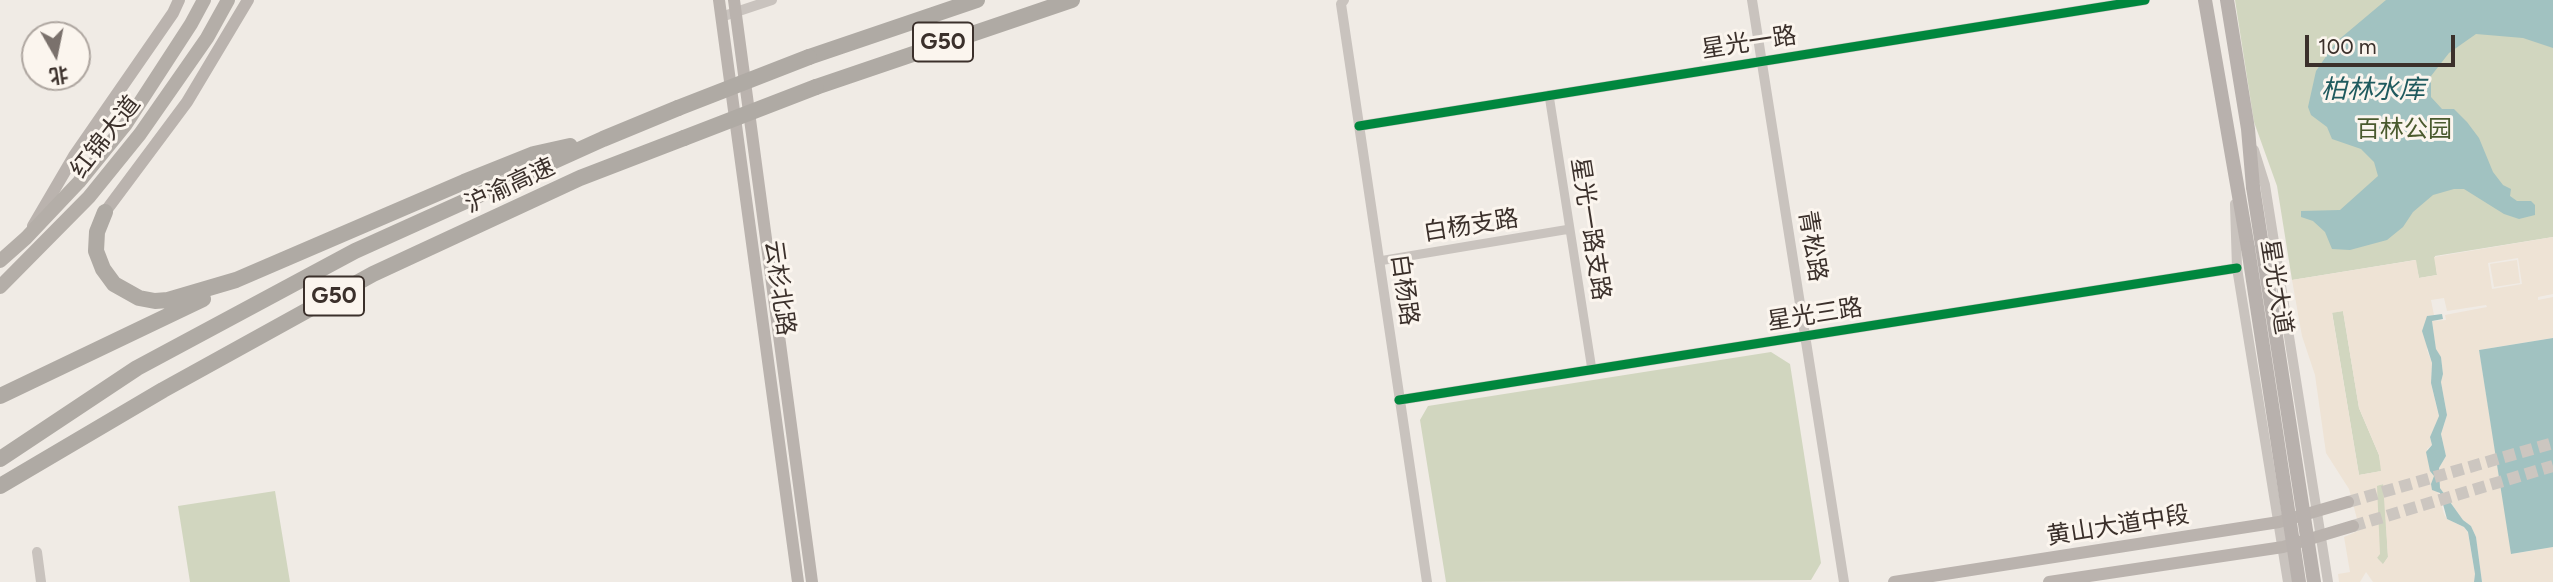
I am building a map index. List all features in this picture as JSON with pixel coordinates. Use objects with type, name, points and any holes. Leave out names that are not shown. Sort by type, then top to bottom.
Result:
[{"type":"highway","name":"红锦大道","points":[[0,261],[26,238],[79,182],[126,124],[204,0]]},
{"type":"highway","name":"红锦大道","points":[[0,287],[89,197],[140,134],[207,38],[228,0]]},
{"type":"highway","name":"沪渝高速","points":[[0,459],[137,368],[355,251],[678,107],[808,57],[977,0]]},
{"type":"highway","name":"沪渝高速","points":[[3,484],[163,390],[373,274],[580,178],[816,87],[1072,0]]},
{"type":"highway","points":[[0,396],[407,205],[534,154],[603,139]]},
{"type":"highway","points":[[105,212],[97,232],[96,250],[103,269],[114,284],[139,298],[155,301],[189,296],[294,256]]},
{"type":"main road","name":"红锦大道","points":[[26,238],[74,156],[173,13],[179,0]]},
{"type":"main road","name":"红锦大道","points":[[105,212],[187,102],[248,0]]},
{"type":"main road","name":"云杉北路","points":[[719,0],[798,582]]},
{"type":"main road","name":"星光大道","points":[[2205,0],[2248,248],[2299,582]]},
{"type":"main road","name":"星光大道","points":[[2227,0],[2314,582]]},
{"type":"main road","name":"云杉北路","points":[[735,6],[812,582]]},
{"type":"main road","name":"黄山大道中段","points":[[1894,582],[2279,522],[2348,502]]},
{"type":"main road","name":"黄山大道中段","points":[[2049,582],[2283,547],[2353,526]]},
{"type":"street","points":[[721,17],[735,6],[772,0]]},
{"type":"street","name":"青松路","points":[[1752,0],[1844,582]]},
{"type":"street","name":"星光一路","points":[[1359,126],[2145,0]]},
{"type":"street","name":"白杨路","points":[[1343,2],[1427,582]]},
{"type":"street","name":"星光一路支路","points":[[1549,95],[1592,370]]},
{"type":"street","points":[[2248,129],[2265,186],[2328,582]]},
{"type":"street","points":[[2235,185],[2237,268],[2288,582]]},
{"type":"street","name":"白杨支路","points":[[1379,261],[1570,229]]},
{"type":"street","name":"星光三路","points":[[1399,400],[2237,268]]},
{"type":"street","points":[[37,552],[41,582]]},
{"type":"green space","name":"百林公园","points":[[2235,0],[2553,0],[2553,237],[2435,256],[2437,275],[2419,278],[2415,260],[2292,280],[2277,186],[2254,122]]},
{"type":"green space","points":[[2343,311],[2359,408],[2379,455],[2382,471],[2359,475],[2332,312]]},
{"type":"green space","points":[[1771,352],[1790,364],[1821,563],[1811,580],[1446,582],[1420,420],[1428,406]]},
{"type":"green space","points":[[2384,484],[2388,557],[2383,565],[2377,558],[2377,485]]},
{"type":"green space","points":[[275,491],[290,582],[190,582],[178,506]]},
{"type":"shaded area","points":[[2553,237],[2553,294],[2538,297],[2538,300],[2553,297],[2553,338],[2479,350],[2512,554],[2553,547],[2553,582],[2482,582],[2476,537],[2471,526],[2463,520],[2440,488],[2439,468],[2446,456],[2441,434],[2447,415],[2441,382],[2441,357],[2436,350],[2432,321],[2446,320],[2445,315],[2487,307],[2447,311],[2444,298],[2431,300],[2434,315],[2427,316],[2427,350],[2432,363],[2431,383],[2439,417],[2430,437],[2432,445],[2427,449],[2444,514],[2447,519],[2464,527],[2468,533],[2474,582],[2373,582],[2366,572],[2360,582],[2339,582],[2338,574],[2350,572],[2344,537],[2360,530],[2349,489],[2326,453],[2315,375],[2302,336],[2292,280],[2416,260],[2419,278],[2437,275],[2434,257]],"holes":[[[2518,258],[2522,284],[2492,289],[2488,263]],[[2343,311],[2359,408],[2379,455],[2381,471],[2359,475],[2332,313]],[[2383,484],[2388,557],[2383,564],[2377,558],[2380,554],[2377,486]]]},
{"type":"shaded area","points":[[2517,260],[2520,283],[2494,287],[2490,264]]},
{"type":"water","name":"柏林水库","points":[[2386,0],[2553,0],[2553,48],[2523,38],[2476,34],[2449,53],[2431,76],[2431,97],[2442,109],[2454,109],[2467,122],[2479,138],[2493,172],[2503,185],[2511,189],[2510,196],[2517,201],[2531,201],[2535,205],[2535,215],[2519,219],[2504,214],[2464,189],[2454,189],[2433,195],[2387,240],[2350,250],[2332,249],[2325,232],[2313,221],[2301,217],[2301,211],[2340,210],[2378,176],[2374,162],[2361,149],[2332,139],[2327,127],[2311,115],[2308,107],[2316,71],[2336,42]]},
{"type":"water","points":[[2442,314],[2443,319],[2432,321],[2436,349],[2441,357],[2441,382],[2447,415],[2441,434],[2446,456],[2439,468],[2440,488],[2463,520],[2471,526],[2476,537],[2482,582],[2474,582],[2468,532],[2464,527],[2447,519],[2440,493],[2432,490],[2434,476],[2430,471],[2426,452],[2432,445],[2430,437],[2439,416],[2431,383],[2432,363],[2422,331],[2427,316]]},
{"type":"water","points":[[2553,338],[2553,547],[2511,554],[2479,350]]},
{"type":"tunnel","points":[[2348,502],[2553,443]]},
{"type":"tunnel","points":[[2353,526],[2553,466]]},
{"type":"cycle path","points":[[1359,126],[2145,0]]},
{"type":"cycle path","points":[[1399,400],[2237,268]]}]
